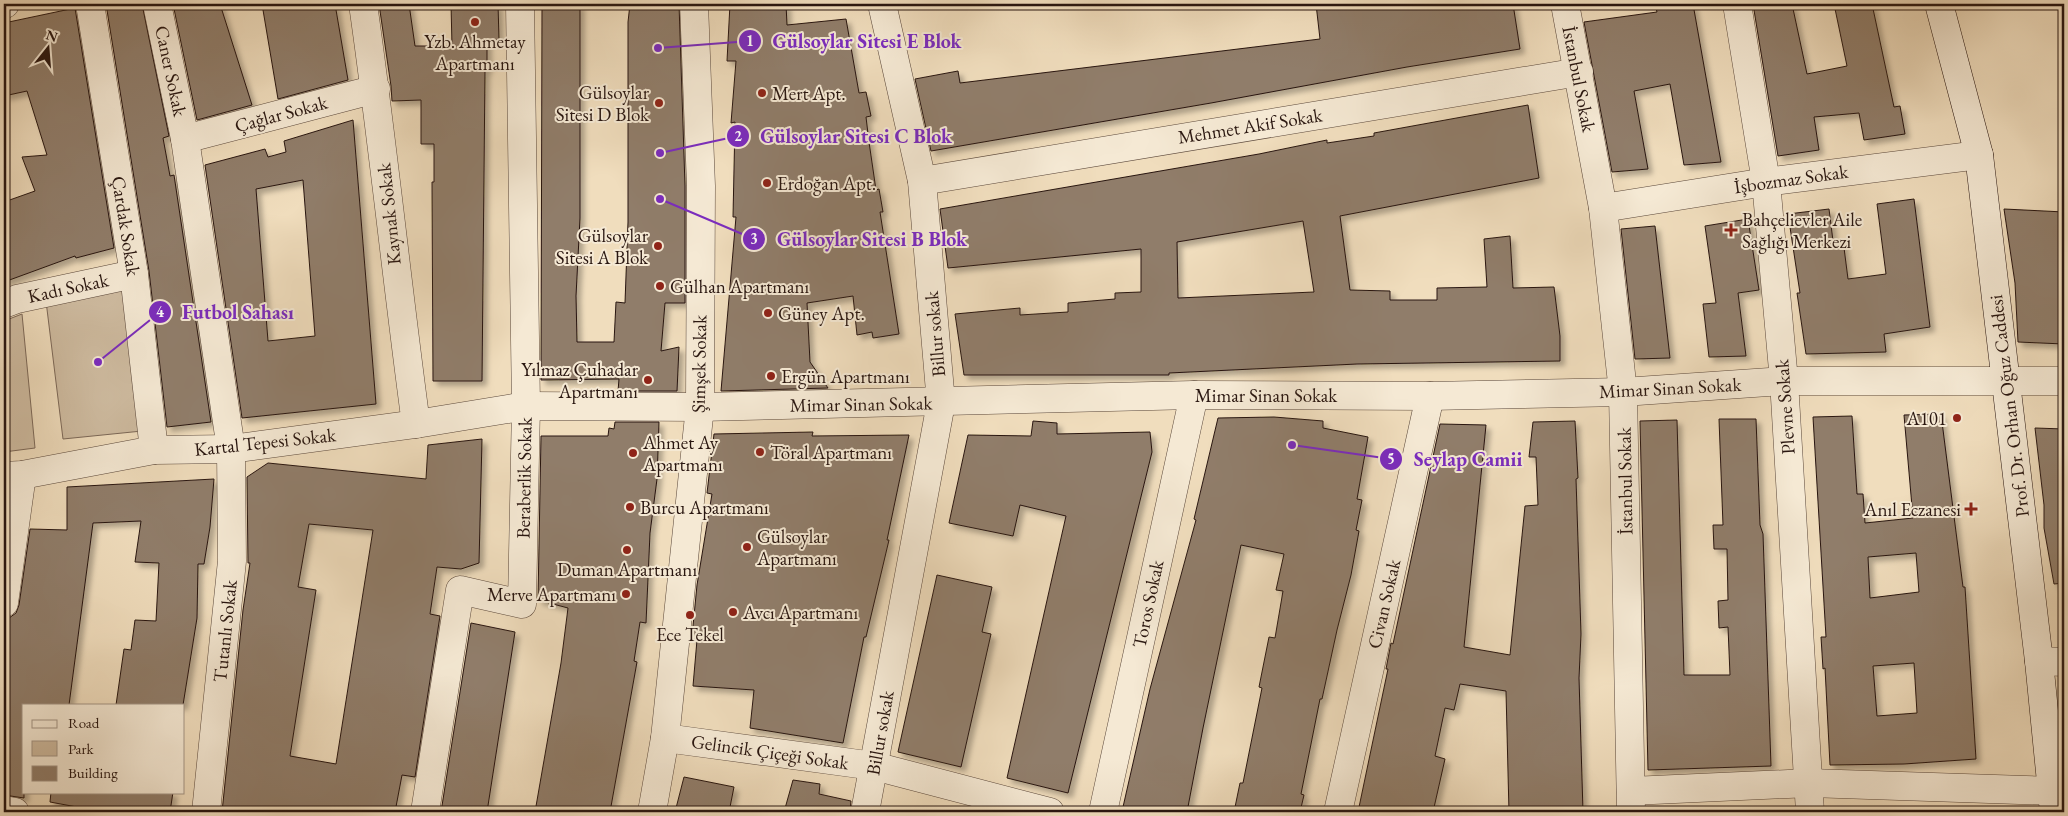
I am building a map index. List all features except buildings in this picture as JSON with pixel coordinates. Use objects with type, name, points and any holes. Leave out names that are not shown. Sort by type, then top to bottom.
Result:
[{"type":"street","name":"Çardak Sokak","points":[[90,4],[134,274],[154,450]]},
{"type":"street","name":"Caner Sokak","points":[[157,4],[186,139],[231,449]]},
{"type":"street","name":"Kaynak Sokak","points":[[363,4],[376,89],[398,289],[416,424]]},
{"type":"street","name":"Beraberlik Sokak","points":[[425,812],[460,590],[522,604],[526,406],[520,4]]},
{"type":"street","name":"Şimşek Sokak","points":[[652,812],[665,738],[700,407],[701,186],[694,4]]},
{"type":"street","name":"Billur sokak","points":[[865,812],[941,402],[922,180],[882,4]]},
{"type":"street","name":"İstanbul Sokak","points":[[1565,4],[1603,208],[1623,392],[1631,802]]},
{"type":"street","name":"Plevne Sokak","points":[[1737,4],[1766,182],[1784,381],[1810,812]]},
{"type":"street","name":"Prof. Dr. Orhan Oğuz Caddesi","points":[[1939,4],[1979,155],[2005,381],[2052,662],[2053,802]]},
{"type":"street","name":"Mehmet Akif Sokak","points":[[922,180],[1579,72]]},
{"type":"street","name":"Çağlar Sokak","points":[[186,139],[376,89]]},
{"type":"street","name":"İşbozmaz Sokak","points":[[1603,208],[1766,182],[1979,155]]},
{"type":"street","name":"Kadı Sokak","points":[[4,304],[18,299],[134,274]]},
{"type":"street","name":"Mimar Sinan Sokak","points":[[526,406],[700,407],[1194,395],[1430,396],[1623,392],[1784,381],[2064,381]]},
{"type":"street","name":"Toros Sokak","points":[[1103,812],[1194,395]]},
{"type":"street","name":"Civan Sokak","points":[[1338,812],[1430,396]]},
{"type":"street","name":"Kartal Tepesi Sokak","points":[[13,476],[154,450],[231,449],[416,424],[526,406]]},
{"type":"street","name":"Tutanlı Sokak","points":[[206,812],[232,561],[231,449]]},
{"type":"street","points":[[4,603],[13,476]]},
{"type":"street","name":"Gelincik Çiçeği Sokak","points":[[665,738],[874,766],[1050,812]]},
{"type":"street","points":[[1631,802],[1809,782],[2053,802]]},
{"type":"street","points":[[4,810],[15,812]]},
{"type":"green space","points":[[130,281],[152,430],[63,439],[45,293]]},
{"type":"green space","points":[[22,314],[35,448],[4,452],[4,321]]},
{"type":"place","name":"Yzb. Ahmetay Apartmanı","points":[[475,22]]},
{"type":"place","name":"Gülsoylar Sitesi E Blok","points":[[658,48]]},
{"type":"place","name":"Mert Apt.","points":[[762,93]]},
{"type":"place","name":"Gülsoylar Sitesi D Blok","points":[[659,103]]},
{"type":"place","name":"Gülsoylar Sitesi C Blok","points":[[660,153]]},
{"type":"place","name":"Erdoğan Apt.","points":[[767,183]]},
{"type":"place","name":"Gülsoylar Sitesi B Blok","points":[[660,199]]},
{"type":"place","name":"Bahçelievler Aile Sağlığı Merkezi","points":[[1731,230]]},
{"type":"place","name":"Gülsoylar Sitesi A Blok","points":[[658,246]]},
{"type":"place","name":"Gülhan Apartmanı","points":[[660,286]]},
{"type":"place","name":"Güney Apt.","points":[[768,313]]},
{"type":"place","name":"Futbol Sahası","points":[[98,362]]},
{"type":"place","name":"Ergün Apartmanı","points":[[771,376]]},
{"type":"place","name":"Yılmaz Çuhadar Apartmanı","points":[[648,380]]},
{"type":"place","name":"A101","points":[[1957,418]]},
{"type":"place","name":"Seylap Camii","points":[[1292,445]]},
{"type":"place","name":"Töral Apartmanı","points":[[760,452]]},
{"type":"place","name":"Ahmet Ay Apartmanı","points":[[633,453]]},
{"type":"place","name":"Burcu Apartmanı","points":[[630,507]]},
{"type":"place","name":"Anıl Eczanesi","points":[[1971,509]]},
{"type":"place","name":"Gülsoylar Apartmanı","points":[[747,547]]},
{"type":"place","name":"Duman Apartmanı","points":[[627,550]]},
{"type":"place","name":"Merve Apartmanı","points":[[626,594]]},
{"type":"place","name":"Avcı Apartmanı","points":[[733,612]]},
{"type":"place","name":"Ece Tekel","points":[[690,615]]}]
